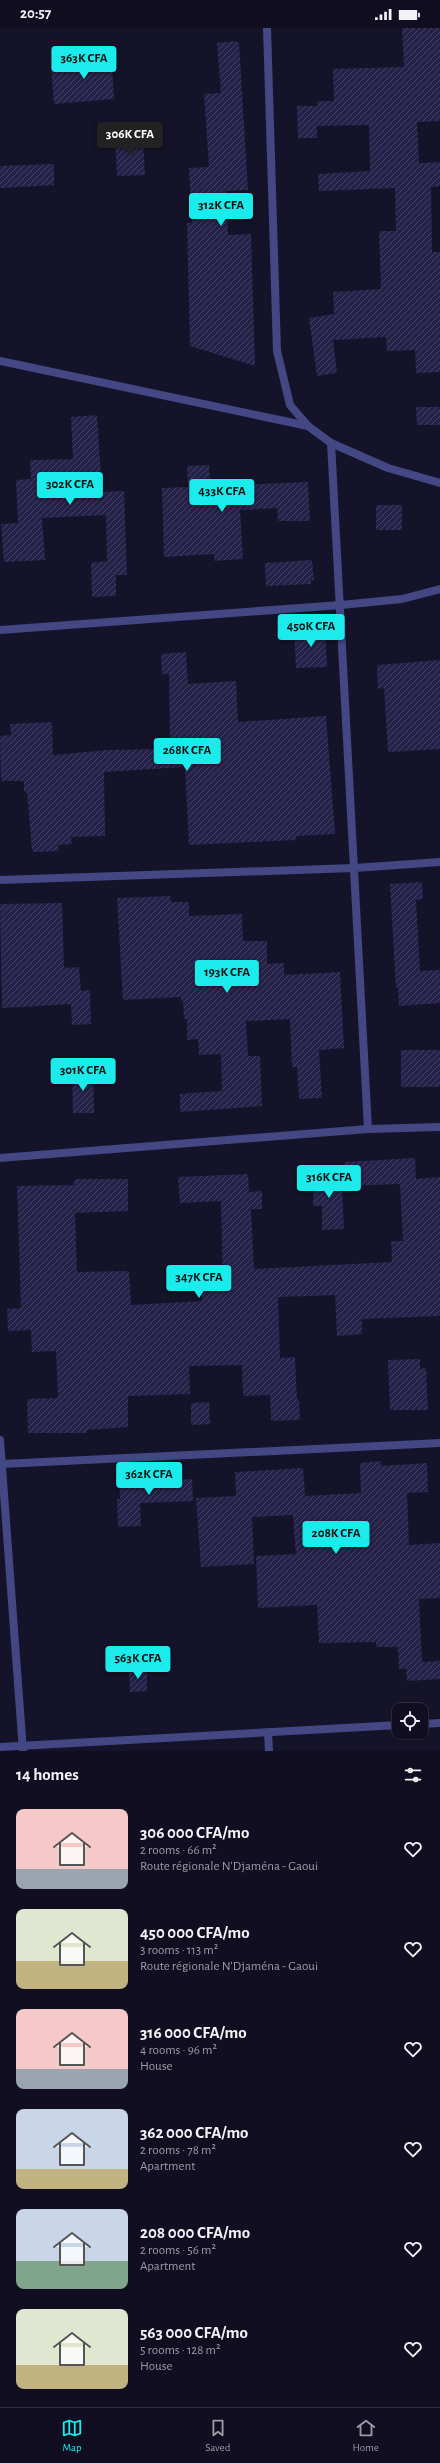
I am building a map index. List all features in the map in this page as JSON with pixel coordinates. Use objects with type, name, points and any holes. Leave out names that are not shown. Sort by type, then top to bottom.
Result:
[{"type":"street","points":[[267,28],[277,351],[290,405],[308,426],[331,443],[388,468],[440,483]]},
{"type":"street","points":[[0,361],[308,426]]},
{"type":"street","points":[[331,443],[341,605],[368,1129]]},
{"type":"street","points":[[0,630],[341,605],[402,599],[440,589]]},
{"type":"street","points":[[0,880],[354,868],[440,862]]},
{"type":"street","points":[[0,1158],[368,1129],[440,1127]]},
{"type":"street","points":[[0,1440],[23,1748]]},
{"type":"street","points":[[2,1464],[440,1443]]},
{"type":"street","points":[[428,1723],[440,1722]]},
{"type":"street","points":[[0,1746],[23,1748],[392,1725]]},
{"type":"street","points":[[268,1732],[269,1751]]},
{"type":"building","points":[[402,28],[440,28],[440,121],[417,122],[419,163],[440,162],[440,186],[431,187],[432,252],[440,252],[440,372],[416,373],[415,350],[387,351],[386,337],[333,340],[337,373],[317,376],[309,318],[334,314],[333,292],[381,289],[379,231],[396,231],[395,188],[319,191],[318,174],[370,171],[369,125],[317,126],[317,138],[298,138],[297,106],[318,106],[317,101],[334,101],[333,69],[404,67]]},
{"type":"building","points":[[235,41],[239,43],[248,190],[226,191],[228,235],[251,234],[255,366],[190,346],[187,223],[192,223],[189,168],[209,167],[204,94],[221,93],[217,43]]},
{"type":"building","points":[[111,50],[114,99],[54,104],[51,66],[91,63],[91,52]]},
{"type":"building","points":[[143,137],[145,175],[117,176],[115,138]]},
{"type":"building","points":[[54,164],[54,185],[0,188],[0,166]]},
{"type":"building","points":[[416,407],[440,407],[440,425],[417,425]]},
{"type":"building","points":[[97,415],[102,492],[124,491],[127,575],[116,575],[116,596],[92,597],[91,563],[107,561],[106,515],[42,518],[45,560],[4,562],[1,524],[18,523],[16,480],[31,479],[30,460],[73,459],[71,417]]},
{"type":"building","points":[[209,465],[210,486],[308,482],[310,521],[278,521],[277,508],[240,510],[243,559],[214,561],[214,554],[164,557],[162,488],[188,487],[187,466]]},
{"type":"building","points":[[376,505],[402,505],[402,530],[376,530]]},
{"type":"building","points":[[312,560],[314,580],[311,580],[311,584],[266,586],[265,563]]},
{"type":"building","points":[[325,627],[327,667],[296,668],[294,629]]},
{"type":"building","points":[[186,652],[188,684],[236,681],[238,722],[326,716],[335,834],[296,836],[296,840],[189,845],[185,767],[104,772],[105,836],[71,837],[72,844],[58,845],[59,851],[34,852],[32,850],[27,792],[24,792],[24,781],[1,781],[0,736],[11,735],[10,724],[52,722],[53,755],[107,750],[170,749],[169,674],[162,674],[161,654]]},
{"type":"building","points":[[440,660],[440,749],[388,752],[384,688],[378,689],[377,665]]},
{"type":"building","points":[[422,882],[423,899],[416,900],[420,971],[440,970],[440,1003],[399,1006],[398,987],[396,988],[390,884]]},
{"type":"building","points":[[170,896],[171,902],[189,902],[189,916],[242,914],[243,941],[267,941],[267,964],[284,963],[284,975],[340,972],[344,1048],[319,1050],[322,1098],[299,1099],[297,1067],[292,1067],[290,1019],[246,1021],[248,1056],[260,1056],[262,1106],[180,1112],[180,1094],[222,1091],[221,1054],[199,1055],[198,1039],[187,1040],[187,1019],[184,1019],[183,1000],[181,1001],[181,997],[123,1000],[117,898]]},
{"type":"building","points":[[62,903],[64,968],[79,967],[81,991],[90,990],[91,1024],[72,1025],[71,1004],[2,1008],[0,904]]},
{"type":"building","points":[[401,1050],[440,1050],[440,1087],[401,1087]]},
{"type":"building","points":[[93,1071],[94,1113],[73,1113],[72,1072]]},
{"type":"building","points":[[415,1158],[416,1179],[440,1177],[440,1316],[362,1319],[362,1334],[337,1336],[335,1295],[278,1297],[280,1358],[295,1357],[297,1400],[299,1400],[300,1420],[271,1421],[270,1395],[243,1396],[242,1365],[189,1366],[190,1394],[128,1396],[128,1427],[87,1430],[87,1433],[28,1433],[27,1399],[58,1398],[56,1351],[32,1352],[31,1330],[8,1331],[7,1309],[21,1308],[17,1186],[74,1185],[75,1179],[128,1179],[128,1211],[75,1213],[77,1272],[129,1271],[131,1305],[202,1301],[201,1285],[223,1284],[221,1201],[180,1203],[178,1177],[248,1174],[249,1192],[262,1191],[262,1209],[251,1209],[254,1269],[392,1262],[391,1241],[403,1241],[400,1184],[346,1186],[345,1162]]},
{"type":"building","points":[[341,1171],[344,1229],[322,1230],[322,1206],[313,1206],[314,1172]]},
{"type":"building","points":[[420,1359],[420,1369],[426,1368],[428,1410],[390,1410],[388,1360]]},
{"type":"building","points":[[209,1402],[210,1424],[191,1425],[191,1403]]},
{"type":"building","points":[[381,1461],[381,1466],[427,1463],[428,1492],[407,1493],[409,1545],[440,1543],[440,1598],[419,1599],[422,1662],[440,1661],[440,1679],[407,1681],[406,1669],[399,1669],[398,1647],[376,1647],[376,1642],[319,1643],[317,1605],[258,1608],[256,1556],[296,1554],[293,1515],[252,1517],[254,1564],[201,1567],[196,1498],[236,1496],[235,1472],[303,1468],[305,1496],[361,1493],[360,1463]]},
{"type":"building","points":[[155,1477],[156,1481],[192,1479],[193,1501],[140,1503],[141,1526],[118,1527],[117,1499],[120,1499],[119,1479]]},
{"type":"building","points":[[147,1669],[147,1691],[130,1692],[129,1670]]}]
